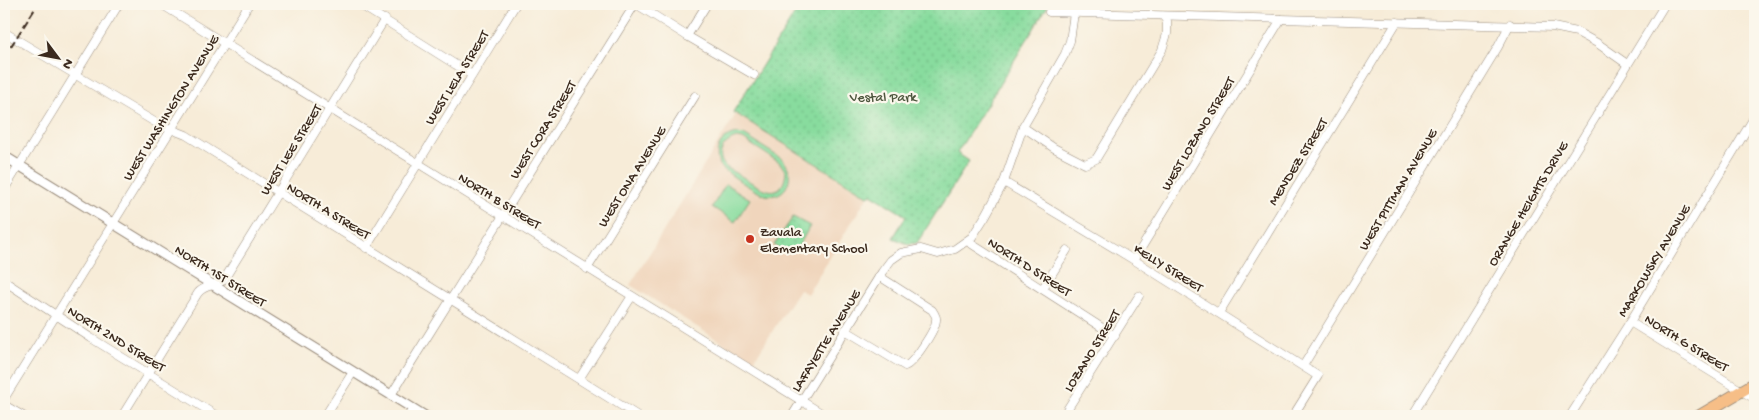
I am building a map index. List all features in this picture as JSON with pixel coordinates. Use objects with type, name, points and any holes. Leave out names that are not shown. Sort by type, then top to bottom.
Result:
[{"type":"main road","points":[[1699,416],[1755,382]]},
{"type":"street","points":[[4,190],[119,4]]},
{"type":"street","name":"NORTH B STREET","points":[[161,4],[826,416]]},
{"type":"street","name":"WEST WASHINGTON AVENUE","points":[[4,399],[249,4]]},
{"type":"street","points":[[359,4],[472,75]]},
{"type":"street","name":"WEST LELA STREET","points":[[366,248],[516,4]]},
{"type":"street","points":[[635,4],[754,74]]},
{"type":"street","name":"WEST CORA STREET","points":[[391,395],[635,4]]},
{"type":"street","points":[[687,36],[707,4]]},
{"type":"street","name":"ORANGE HEIGHTS DRIVE","points":[[1412,416],[1665,4]]},
{"type":"street","points":[[1049,12],[1510,24],[1553,27],[1577,32],[1597,43],[1627,64]]},
{"type":"street","points":[[967,240],[972,236],[986,215],[1004,182],[1023,127],[1065,54],[1070,41],[1074,13]]},
{"type":"street","points":[[1023,127],[1054,148],[1085,164],[1096,159],[1162,50],[1167,34],[1167,21],[1163,16]]},
{"type":"street","name":"WEST LOZANO STREET","points":[[1134,260],[1281,19]]},
{"type":"street","name":"WEST LEE STREET","points":[[122,416],[198,293],[205,286],[217,284],[225,278],[384,20]]},
{"type":"street","name":"MENDEZ STREET","points":[[1219,313],[1397,22]]},
{"type":"street","name":"WEST PITTMAN AVENUE","points":[[1303,366],[1498,47],[1510,24]]},
{"type":"street","name":"NORTH A STREET","points":[[4,32],[158,124],[186,135],[638,416]]},
{"type":"street","name":"WEST ONA AVENUE","points":[[587,268],[695,96]]},
{"type":"street","name":"MARKOWSKY AVENUE","points":[[1570,416],[1630,322],[1755,116]]},
{"type":"street","name":"NORTH 1ST STREET","points":[[4,156],[391,395],[410,413],[425,416]]},
{"type":"street","name":"KELLY STREET","points":[[1004,182],[1134,260],[1318,376],[1293,416]]},
{"type":"street","name":"NORTH D STREET","points":[[879,276],[891,260],[902,253],[920,249],[938,254],[955,249],[967,240],[1115,336]]},
{"type":"street","points":[[1043,288],[1067,250]]},
{"type":"street","points":[[845,330],[905,366],[909,365],[921,348],[937,318],[932,310],[879,276]]},
{"type":"street","name":"LAFAYETTE AVENUE","points":[[792,416],[879,276]]},
{"type":"street","name":"NORTH 2ND STREET","points":[[4,281],[217,416]]},
{"type":"street","points":[[579,378],[632,296]]},
{"type":"street","name":"LOZANO STREET","points":[[1063,416],[1140,296]]},
{"type":"street","name":"NORTH G STREET","points":[[1630,322],[1755,400]]},
{"type":"street","points":[[325,416],[353,372]]},
{"type":"street","points":[[4,404],[23,416]]},
{"type":"shaded area","name":"Zavala Elementary School","points":[[736,114],[868,196],[807,294],[799,289],[753,362],[630,285]]},
{"type":"green space","name":"Vestal Park","points":[[801,4],[1049,4],[957,153],[969,161],[917,243],[908,244],[893,238],[906,216],[871,194],[868,196],[733,112]]},
{"type":"green space","points":[[737,134],[744,135],[782,159],[789,171],[788,184],[784,189],[773,195],[765,195],[741,182],[719,165],[718,149],[726,138]],"holes":[[[737,138],[743,139],[780,163],[786,172],[781,187],[776,190],[764,189],[726,167],[722,162],[721,153],[725,145]]]},
{"type":"green space","points":[[726,184],[750,199],[735,222],[712,207]]},
{"type":"green space","points":[[793,217],[810,226],[797,249],[780,249],[774,245]]},
{"type":"railway","points":[[4,57],[38,4]]},
{"type":"place","name":"Zavala Elementary School","points":[[750,239]]}]
